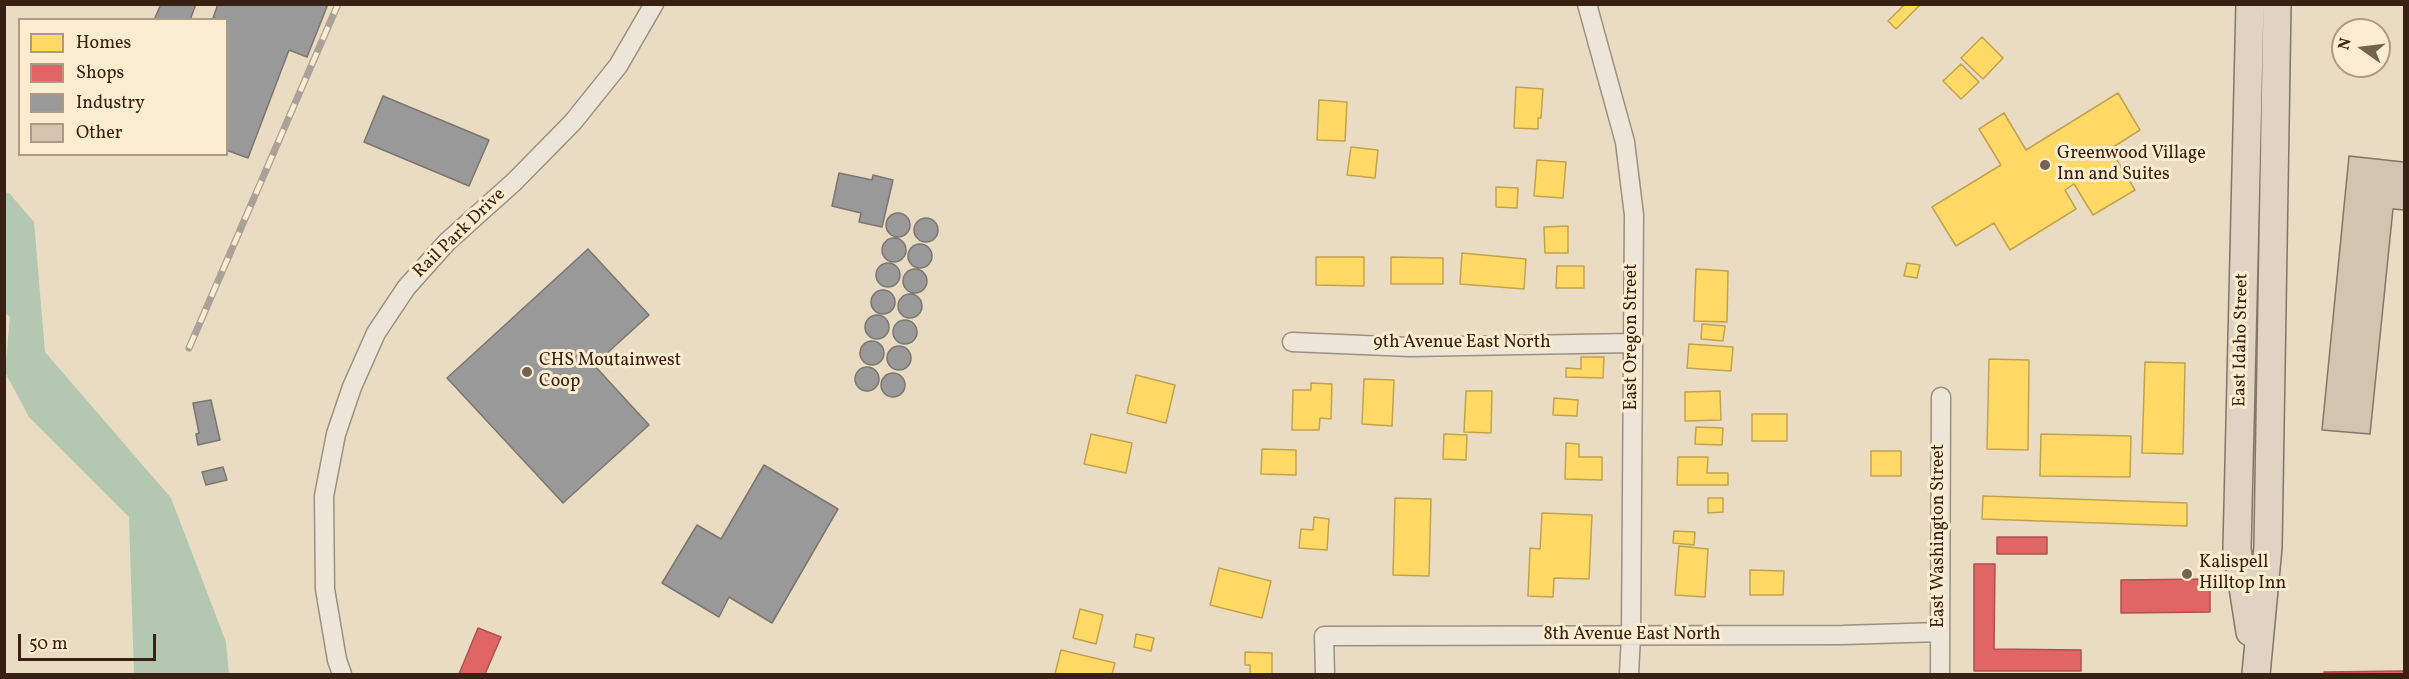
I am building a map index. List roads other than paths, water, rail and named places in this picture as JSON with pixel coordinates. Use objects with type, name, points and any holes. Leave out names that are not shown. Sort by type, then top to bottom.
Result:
[{"type":"highway","name":"East Idaho Street","points":[[2250,4],[2237,549],[2256,674]]},
{"type":"highway","name":"East Idaho Street","points":[[2256,674],[2268,547],[2277,4]]},
{"type":"street","name":"Rail Park Drive","points":[[342,675],[337,660],[325,589],[324,496],[336,434],[352,387],[376,333],[406,288],[447,242],[514,182],[573,122],[618,66],[654,4]]},
{"type":"street","name":"East Oregon Street","points":[[1587,4],[1592,29],[1625,142],[1634,215],[1629,675]]},
{"type":"street","name":"9th Avenue East North","points":[[1292,342],[1410,347],[1632,343]]},
{"type":"street","name":"East Washington Street","points":[[1940,675],[1941,397]]},
{"type":"street","name":"8th Avenue East North","points":[[1325,675],[1324,636],[1843,635],[1940,632]]},
{"type":"railway","points":[[189,348],[338,4]]},
{"type":"place","name":"Greenwood Village Inn and Suites","points":[[2045,165]]},
{"type":"place","name":"CHS Moutainwest Coop","points":[[527,372]]},
{"type":"place","name":"Kalispell Hilltop Inn","points":[[2187,574]]}]
